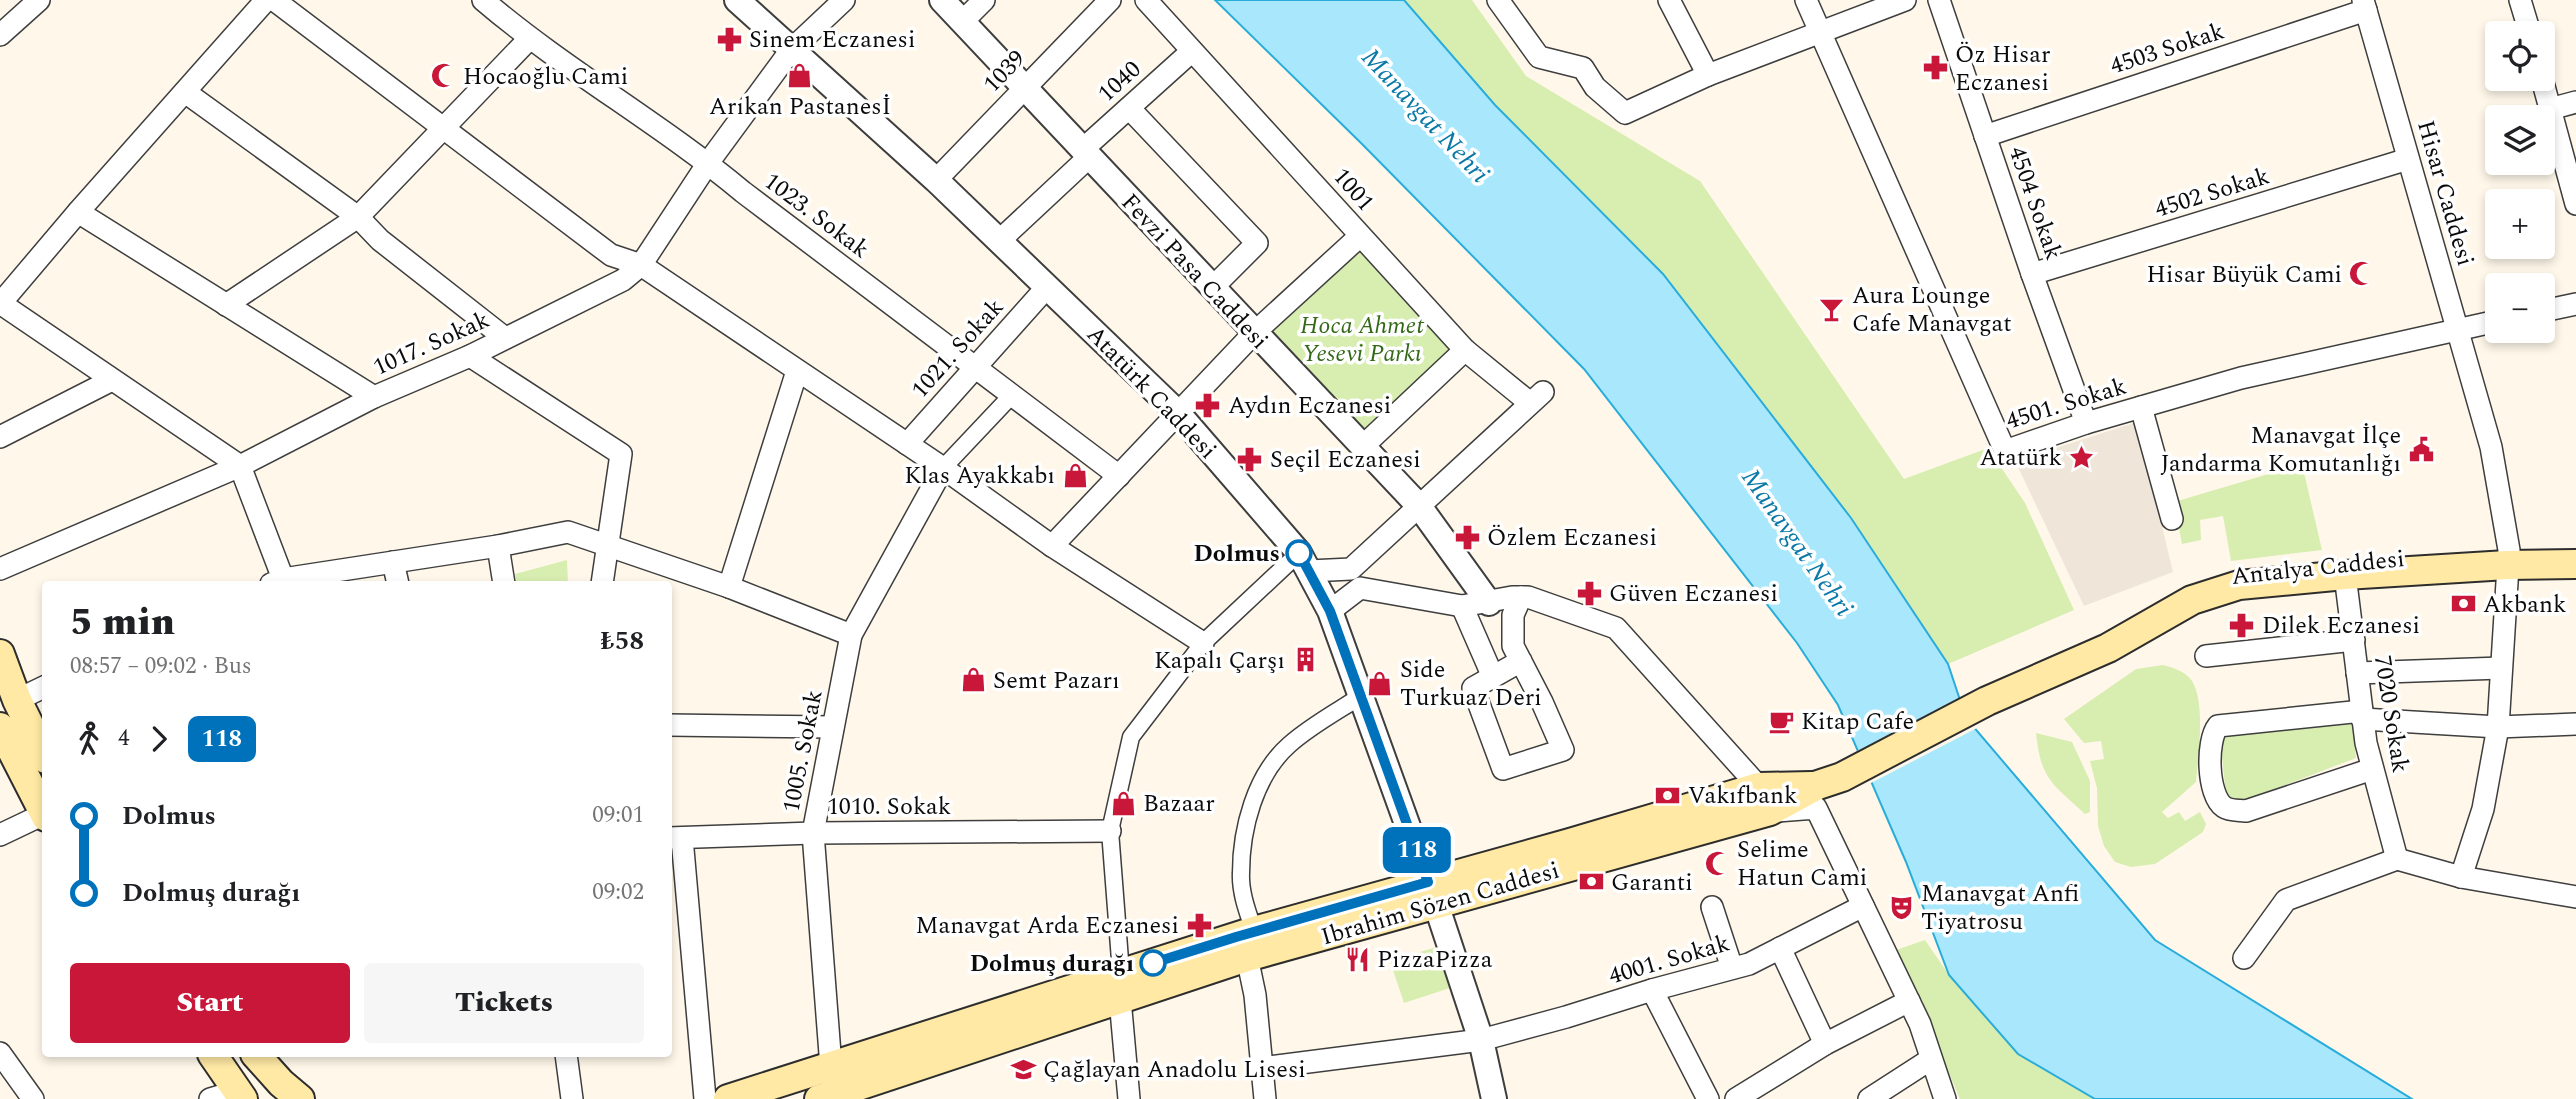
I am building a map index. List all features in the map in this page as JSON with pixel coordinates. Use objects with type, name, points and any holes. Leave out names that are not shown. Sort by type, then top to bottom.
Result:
[{"type":"main road","name":"Antalya Caddesi","points":[[1830,781],[1987,701],[2108,648],[2192,600],[2239,585],[2508,557],[2576,547]]},
{"type":"main road","name":"Antalya Caddesi","points":[[2043,676],[2188,590],[2231,573],[2333,562],[2508,557],[2576,564]]},
{"type":"main road","points":[[0,654],[17,699],[42,751]]},
{"type":"main road","points":[[0,727],[42,809]]},
{"type":"main road","name":"Ibrahim Sözen Caddesi","points":[[729,1099],[829,1090],[1121,986],[1251,944],[1830,781]]},
{"type":"main road","points":[[214,1057],[240,1095]]},
{"type":"main road","points":[[258,1057],[300,1099]]},
{"type":"street","points":[[0,35],[39,0]]},
{"type":"street","points":[[266,0],[0,304],[240,466],[278,581]]},
{"type":"street","points":[[274,0],[611,255],[640,265],[943,468],[1052,546],[1202,643]]},
{"type":"street","name":"1023. Sokak","points":[[483,0],[528,39],[708,163],[1119,476]]},
{"type":"street","name":"Atatürk Caddesi","points":[[737,0],[936,180],[1177,412],[1304,562],[1330,611],[1432,893],[1481,1040],[1494,1099]]},
{"type":"street","name":"1017. Sokak","points":[[0,569],[240,466],[374,397],[470,356],[623,281],[640,265],[708,163],[791,50],[844,0]]},
{"type":"street","name":"Fevzi Pasa Caddesi","points":[[942,0],[1419,506],[1489,603]]},
{"type":"street","points":[[962,22],[984,0]]},
{"type":"street","name":"1039","points":[[936,180],[1110,0]]},
{"type":"street","name":"1001","points":[[1146,0],[1465,351],[1536,398],[1419,506]]},
{"type":"street","points":[[1498,0],[1539,57],[1583,68],[1595,87],[1625,113],[1708,75],[1905,0]]},
{"type":"street","points":[[1669,0],[1708,75]]},
{"type":"street","name":"4501. Sokak","points":[[1806,0],[2005,452],[2086,423],[2281,368],[2485,324]]},
{"type":"street","name":"4504 Sokak","points":[[1939,0],[2086,423]]},
{"type":"street","points":[[2520,0],[2526,21]]},
{"type":"street","name":"4503 Sokak","points":[[1985,136],[2365,5]]},
{"type":"street","name":"Hisar Caddesi","points":[[2365,5],[2491,447],[2508,557],[2498,727],[2483,809],[2461,877]]},
{"type":"street","points":[[226,305],[358,217],[528,39]]},
{"type":"street","name":"1040","points":[[999,241],[1129,108],[1192,51]]},
{"type":"street","points":[[185,92],[358,217],[380,240],[505,338]]},
{"type":"street","points":[[2555,108],[2576,102]]},
{"type":"street","points":[[1129,108],[1257,243],[1212,288]]},
{"type":"street","points":[[2555,127],[2576,204]]},
{"type":"street","name":"4502 Sokak","points":[[2032,274],[2408,159]]},
{"type":"street","points":[[78,212],[374,397]]},
{"type":"street","points":[[1052,546],[1254,333],[1360,236]]},
{"type":"street","name":"1021. Sokak","points":[[907,444],[1047,287]]},
{"type":"street","points":[[2555,308],[2576,304]]},
{"type":"street","points":[[1362,447],[1465,351]]},
{"type":"street","points":[[470,356],[621,454],[603,581]]},
{"type":"street","points":[[729,587],[797,371]]},
{"type":"street","points":[[0,437],[112,380]]},
{"type":"street","points":[[943,468],[1011,396]]},
{"type":"street","points":[[2141,407],[2172,519]]},
{"type":"street","name":"1005. Sokak","points":[[829,1090],[813,833],[851,635],[943,468]]},
{"type":"street","points":[[1129,1099],[1110,831],[1131,737],[1202,643],[1304,562],[1351,569],[1419,506]]},
{"type":"street","points":[[290,581],[498,546],[568,531],[729,587],[851,635]]},
{"type":"street","points":[[498,546],[503,581]]},
{"type":"street","points":[[393,562],[397,581]]},
{"type":"street","name":"7020 Sokak","points":[[2345,575],[2362,715],[2372,769],[2397,859]]},
{"type":"street","points":[[1330,611],[1360,588],[1462,606],[1528,597],[1616,628],[1765,799],[1816,808],[1920,1024],[1945,1099]]},
{"type":"street","points":[[1521,597],[1513,615],[1513,646],[1521,661],[1542,702],[1563,750],[1503,769],[1473,688],[1521,661]]},
{"type":"street","points":[[1462,606],[1493,677]]},
{"type":"street","points":[[2206,656],[2354,640]]},
{"type":"street","points":[[2357,673],[2501,668]]},
{"type":"street","points":[[17,699],[42,689]]},
{"type":"street","points":[[1265,1099],[1251,944],[1240,875],[1243,844],[1264,774],[1289,744],[1362,696]]},
{"type":"street","points":[[2372,769],[2246,811],[2229,810],[2222,806],[2216,795],[2209,749],[2213,733],[2218,726],[2362,715],[2498,727],[2576,724]]},
{"type":"street","points":[[672,725],[833,727]]},
{"type":"street","points":[[0,835],[42,816]]},
{"type":"street","name":"1010. Sokak","points":[[675,838],[813,833],[1110,831]]},
{"type":"street","points":[[675,838],[705,1099]]},
{"type":"street","points":[[2244,958],[2286,900],[2397,859],[2461,877],[2576,897]]},
{"type":"street","name":"4001. Sokak","points":[[1261,1068],[1481,1040],[1749,964],[1863,906]]},
{"type":"street","points":[[1712,907],[1732,968]]},
{"type":"street","points":[[1780,948],[1825,1044]]},
{"type":"street","points":[[1652,990],[1708,1099]]},
{"type":"street","points":[[1737,1099],[1825,1044],[1909,1001]]},
{"type":"street","points":[[0,1053],[33,1099]]},
{"type":"street","points":[[566,1057],[572,1099]]},
{"type":"street","points":[[1870,1099],[1931,1059]]},
{"type":"street","points":[[210,1099],[240,1095]]},
{"type":"green space","points":[[1404,0],[1472,0],[1526,76],[1700,181],[1904,479],[1988,448],[2025,503],[2074,610],[1948,664],[1851,518],[1663,274],[1495,105]]},
{"type":"green space","name":"Hoca Ahmet Yesevi Parkı","points":[[1359,246],[1455,349],[1366,431],[1270,329]]},
{"type":"green space","points":[[2302,464],[2322,550],[2231,561],[2223,516],[2200,520],[2201,540],[2182,544],[2174,502]]},
{"type":"green space","points":[[567,560],[568,581],[516,581],[515,574]]},
{"type":"green space","points":[[2163,665],[2183,672],[2192,681],[2199,703],[2200,730],[2196,782],[2162,812],[2168,818],[2179,812],[2185,821],[2200,812],[2206,824],[2203,832],[2155,864],[2131,867],[2115,862],[2104,846],[2098,826],[2097,788],[2090,761],[2104,759],[2101,741],[2084,743],[2064,719],[2136,669]]},
{"type":"green space","points":[[2352,722],[2356,758],[2251,798],[2233,802],[2226,795],[2220,737]]},
{"type":"green space","points":[[2036,733],[2072,742],[2090,781],[2090,812],[2085,814],[2050,779],[2041,761]]},
{"type":"green space","points":[[1925,940],[1949,975],[2018,1054],[2095,1099],[1960,1099],[1896,950]]},
{"type":"green space","points":[[1440,946],[1453,987],[1404,1003],[1390,961]]},
{"type":"shaded area","points":[[2137,422],[2173,572],[2084,606],[2015,461]]},
{"type":"water","name":"Manavgat Nehri","points":[[1215,0],[1404,0],[1495,105],[1663,274],[1851,518],[1948,664],[1966,718],[2155,940],[2412,1099],[2095,1099],[2018,1054],[1949,975],[1906,862],[1838,705],[1797,643],[1584,369],[1362,144]]},
{"type":"pier","points":[[1963,696],[1970,716],[1979,727],[1869,784],[1855,752]]},
{"type":"bus line","name":"118","points":[[1153,963],[1428,882],[1330,611],[1299,553]]},
{"type":"place","name":"Sinem Eczanesi","points":[[729,39]]},
{"type":"place","name":"Öz Hisar Eczanesi","points":[[1935,68]]},
{"type":"place","name":"Arıkan Pastanesİ","points":[[800,75]]},
{"type":"place","name":"Hocaoğlu Cami","points":[[443,76]]},
{"type":"place","name":"Hisar Büyük Cami","points":[[2362,274]]},
{"type":"place","name":"Aura Lounge Cafe Manavgat","points":[[1832,309]]},
{"type":"place","name":"Aydın Eczanesi","points":[[1208,405]]},
{"type":"place","name":"Manavgat İlçe Jandarma Komutanlığı","points":[[2421,449]]},
{"type":"place","name":"Atatürk","points":[[2082,457]]},
{"type":"place","name":"Seçil Eczanesi","points":[[1250,459]]},
{"type":"place","name":"Klas Ayakkabı","points":[[1075,475]]},
{"type":"place","name":"Özlem Eczanesi","points":[[1467,537]]},
{"type":"place","name":"Dolmus","points":[[1299,553]]},
{"type":"place","name":"Güven Eczanesi","points":[[1589,593]]},
{"type":"place","name":"Akbank","points":[[2463,604]]},
{"type":"place","name":"Dilek Eczanesi","points":[[2242,625]]},
{"type":"place","name":"Kapalı Çarşı","points":[[1305,660]]},
{"type":"place","name":"Semt Pazarı","points":[[973,680]]},
{"type":"place","name":"Side Turkuaz Deri","points":[[1380,683]]},
{"type":"place","name":"Kitap Cafe","points":[[1781,721]]},
{"type":"place","name":"Vakıfbank","points":[[1668,795]]},
{"type":"place","name":"Bazaar","points":[[1123,803]]},
{"type":"place","name":"Selime Hatun Cami","points":[[1717,863]]},
{"type":"place","name":"Garanti","points":[[1591,882]]},
{"type":"place","name":"Manavgat Anfi Tiyatrosu","points":[[1901,907]]},
{"type":"place","name":"Manavgat Arda Eczanesi","points":[[1199,925]]},
{"type":"place","name":"PizzaPizza","points":[[1357,959]]},
{"type":"place","name":"Dolmuş durağı","points":[[1153,963]]},
{"type":"place","name":"Çağlayan Anadolu Lisesi","points":[[1023,1069]]}]
